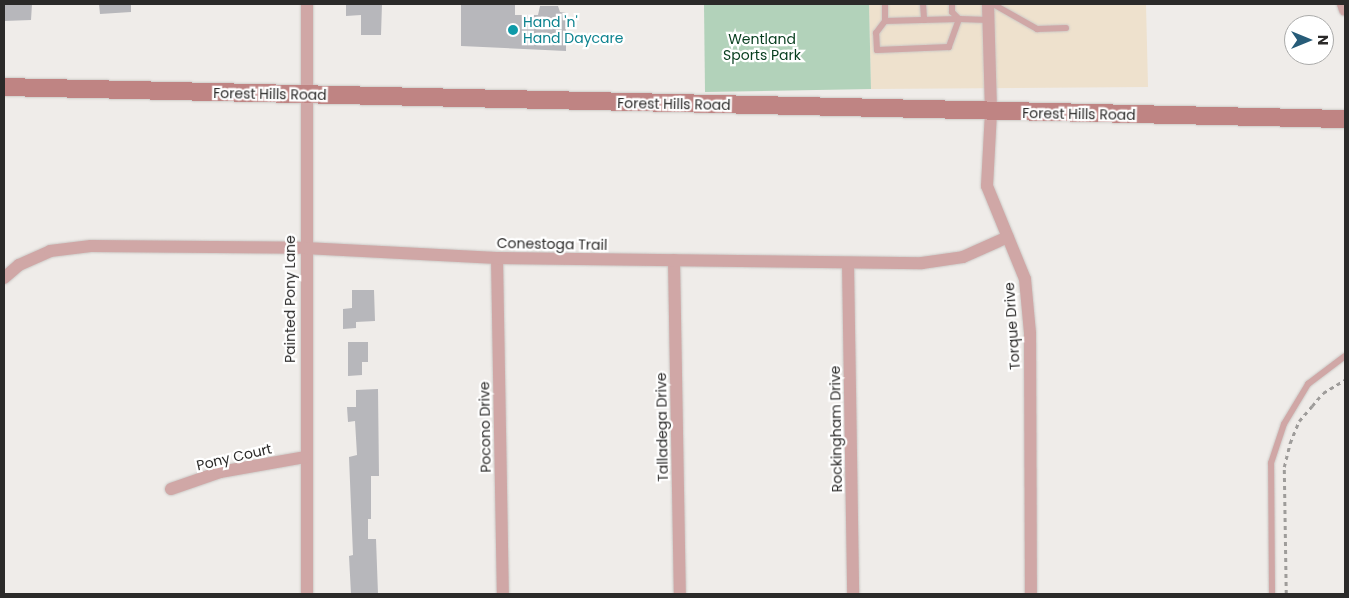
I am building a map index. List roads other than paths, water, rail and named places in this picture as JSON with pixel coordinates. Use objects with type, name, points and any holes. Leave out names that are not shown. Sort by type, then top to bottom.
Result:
[{"type":"street","name":"Painted Pony Lane","points":[[307,4],[304,95],[307,594]]},
{"type":"street","name":"Torque Drive","points":[[988,4],[991,112],[987,186],[1025,279],[1030,333],[1031,594]]},
{"type":"street","points":[[1344,4],[1345,10]]},
{"type":"street","name":"Forest Hills Road","points":[[4,87],[1345,119]]},
{"type":"street","name":"Conestoga Trail","points":[[4,278],[19,265],[50,251],[91,246],[305,248],[497,258],[922,264],[963,257],[1008,237]]},
{"type":"street","name":"Pocono Drive","points":[[497,258],[503,594]]},
{"type":"street","name":"Talladega Drive","points":[[674,260],[680,594]]},
{"type":"street","name":"Rockingham Drive","points":[[848,264],[853,594]]},
{"type":"street","name":"Pony Court","points":[[171,488],[220,472],[305,457]]},
{"type":"lane","points":[[885,4],[885,21],[876,33],[877,50],[949,47],[959,19]]},
{"type":"lane","points":[[923,4],[924,20]]},
{"type":"lane","points":[[952,4],[952,12],[959,19]]},
{"type":"lane","points":[[993,4],[1038,29],[1066,28]]},
{"type":"lane","points":[[885,21],[988,20]]},
{"type":"lane","points":[[1272,594],[1270,464],[1284,424],[1308,384],[1345,356]]},
{"type":"place","name":"Hand 'n' Hand Daycare","points":[[513,30]]},
{"type":"park label","name":"Wentland Sports Park","points":[[762,48]]}]
